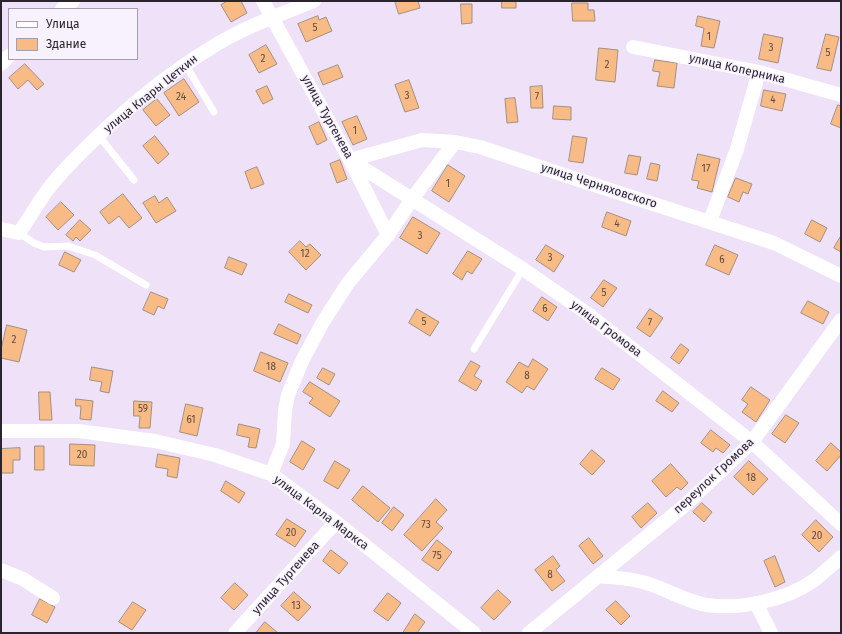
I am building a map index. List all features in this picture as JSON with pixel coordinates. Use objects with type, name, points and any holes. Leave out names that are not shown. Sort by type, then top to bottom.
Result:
[{"type":"street","points":[[63,8],[73,1]]},
{"type":"street","name":"улица Тургенева","points":[[263,1],[350,160],[388,235]]},
{"type":"street","name":"улица Клары Цеткин","points":[[20,233],[46,192],[75,159],[124,112],[185,64],[210,48],[245,29],[314,1]]},
{"type":"street","name":"улица Коперника","points":[[633,47],[759,72],[841,95]]},
{"type":"street","points":[[710,221],[737,149],[759,72]]},
{"type":"street","name":"улица Черняховского","points":[[350,160],[422,140],[455,142],[480,147],[774,243],[841,276]]},
{"type":"street","points":[[271,474],[283,444],[285,410],[288,395],[302,361],[323,322],[348,283],[388,235],[412,199],[455,142]]},
{"type":"street","name":"улица Громова","points":[[350,160],[523,269],[588,314],[752,442],[841,524]]},
{"type":"street","points":[[1,229],[20,233]]},
{"type":"street","name":"переулок Громова","points":[[529,633],[684,506],[752,442],[841,320]]},
{"type":"street","name":"улица Карла Маркса","points":[[1,431],[78,432],[155,441],[215,455],[271,474],[336,522],[474,633]]},
{"type":"street","name":"улица Тургенева","points":[[235,633],[336,522]]},
{"type":"street","points":[[598,576],[646,583],[706,605],[729,606],[756,602],[784,595],[812,582],[841,558]]},
{"type":"street","points":[[1,570],[23,579],[53,598]]},
{"type":"street","points":[[756,602],[771,633]]},
{"type":"lane","points":[[185,64],[214,112]]},
{"type":"lane","points":[[99,136],[134,180]]},
{"type":"lane","points":[[20,233],[34,243],[44,247],[68,246],[95,255],[146,285]]},
{"type":"lane","points":[[474,349],[523,269]]},
{"type":"building","points":[[228,1],[241,1],[247,13],[231,22],[221,5]]},
{"type":"building","points":[[395,1],[418,1],[420,8],[399,14]]},
{"type":"building","points":[[502,1],[516,1],[516,8],[502,8]]},
{"type":"building","points":[[572,3],[588,3],[588,10],[594,10],[595,21],[573,21]]},
{"type":"building","points":[[461,4],[472,4],[472,23],[462,24]]},
{"type":"building","points":[[318,16],[319,20],[326,17],[332,31],[306,42],[298,24]]},
{"type":"building","points":[[698,16],[720,21],[714,48],[701,46],[704,28],[696,26]]},
{"type":"building","points":[[764,34],[783,38],[778,63],[759,59]]},
{"type":"building","points":[[826,34],[839,37],[831,71],[817,68]]},
{"type":"building","points":[[266,45],[277,64],[259,73],[249,55]]},
{"type":"building","points":[[599,48],[618,50],[615,82],[596,80]]},
{"type":"building","points":[[655,60],[677,63],[674,88],[657,86],[660,72],[653,71]]},
{"type":"building","points":[[25,64],[44,84],[37,90],[28,80],[18,89],[9,78]]},
{"type":"building","points":[[338,65],[343,77],[323,85],[318,73]]},
{"type":"building","points":[[184,79],[199,102],[179,116],[164,93]]},
{"type":"building","points":[[409,80],[419,108],[405,112],[395,85]]},
{"type":"building","points":[[267,86],[273,99],[263,104],[256,91]]},
{"type":"building","points":[[542,86],[543,108],[531,108],[530,87]]},
{"type":"building","points":[[764,90],[786,94],[782,111],[761,106]]},
{"type":"building","points":[[515,98],[518,122],[507,123],[505,99]]},
{"type":"building","points":[[157,99],[170,115],[156,126],[143,110]]},
{"type":"building","points":[[838,105],[841,106],[841,128],[831,124]]},
{"type":"building","points":[[554,106],[571,107],[571,120],[553,119]]},
{"type":"building","points":[[357,116],[367,139],[353,145],[342,122]]},
{"type":"building","points":[[319,122],[327,140],[317,145],[309,127]]},
{"type":"building","points":[[155,136],[169,154],[158,164],[143,146]]},
{"type":"building","points":[[573,136],[587,138],[583,163],[569,161]]},
{"type":"building","points":[[698,154],[720,159],[712,192],[697,188],[699,181],[692,180]]},
{"type":"building","points":[[629,155],[641,157],[637,175],[625,173]]},
{"type":"building","points":[[340,160],[347,179],[337,183],[330,164]]},
{"type":"building","points":[[651,163],[660,165],[657,181],[647,179]]},
{"type":"building","points":[[448,165],[465,176],[449,202],[432,191]]},
{"type":"building","points":[[257,167],[264,184],[251,189],[245,172]]},
{"type":"building","points":[[736,178],[752,184],[748,194],[743,192],[739,202],[728,197]]},
{"type":"building","points":[[123,194],[142,218],[129,228],[119,216],[109,224],[100,212]]},
{"type":"building","points":[[155,196],[159,203],[167,197],[176,211],[156,223],[143,203]]},
{"type":"building","points":[[61,202],[74,215],[58,230],[46,217]]},
{"type":"building","points":[[607,212],[631,221],[626,236],[602,227]]},
{"type":"building","points":[[413,217],[440,233],[427,254],[400,238]]},
{"type":"building","points":[[80,220],[91,230],[80,241],[76,237],[73,241],[66,235]]},
{"type":"building","points":[[812,220],[827,228],[820,242],[805,234]]},
{"type":"building","points":[[841,236],[841,252],[834,248]]},
{"type":"building","points":[[300,241],[306,247],[310,244],[321,255],[306,270],[289,252]]},
{"type":"building","points":[[546,245],[564,256],[554,272],[536,260]]},
{"type":"building","points":[[715,245],[738,255],[729,275],[706,265]]},
{"type":"building","points":[[468,251],[482,259],[472,274],[467,271],[462,280],[453,274]]},
{"type":"building","points":[[65,252],[81,260],[74,272],[59,265]]},
{"type":"building","points":[[229,257],[247,264],[242,275],[225,268]]},
{"type":"building","points":[[604,280],[617,288],[603,307],[591,298]]},
{"type":"building","points":[[151,292],[168,299],[164,309],[158,306],[154,315],[143,310]]},
{"type":"building","points":[[289,294],[312,305],[308,313],[285,302]]},
{"type":"building","points":[[542,297],[557,307],[548,321],[533,311]]},
{"type":"building","points":[[808,301],[829,312],[823,324],[801,313]]},
{"type":"building","points":[[417,309],[439,322],[430,336],[409,323]]},
{"type":"building","points":[[650,309],[663,318],[650,337],[637,328]]},
{"type":"building","points":[[279,324],[301,335],[297,344],[274,334]]},
{"type":"building","points":[[7,325],[27,330],[19,362],[1,358],[1,350]]},
{"type":"building","points":[[681,344],[689,350],[679,364],[671,358]]},
{"type":"building","points":[[261,352],[288,363],[280,382],[254,371]]},
{"type":"building","points":[[533,359],[548,369],[534,390],[527,386],[522,393],[506,382],[519,362],[528,367]]},
{"type":"building","points":[[471,361],[480,366],[474,376],[482,381],[476,391],[459,381]]},
{"type":"building","points":[[92,367],[113,371],[109,393],[100,391],[102,382],[90,380]]},
{"type":"building","points":[[323,368],[335,374],[329,385],[317,378]]},
{"type":"building","points":[[602,368],[620,379],[613,390],[595,379]]},
{"type":"building","points":[[310,382],[340,401],[330,417],[309,403],[313,398],[303,392]]},
{"type":"building","points":[[751,387],[770,400],[756,422],[742,412],[748,404],[742,400]]},
{"type":"building","points":[[663,391],[679,403],[672,412],[656,401]]},
{"type":"building","points":[[39,392],[50,392],[52,420],[40,420]]},
{"type":"building","points":[[76,399],[93,401],[91,420],[80,419],[81,406],[76,406]]},
{"type":"building","points":[[134,401],[152,402],[150,428],[139,428],[140,416],[134,416]]},
{"type":"building","points":[[186,404],[203,408],[197,436],[180,432]]},
{"type":"building","points":[[786,415],[799,423],[785,443],[772,434]]},
{"type":"building","points":[[239,424],[260,429],[256,448],[248,447],[250,438],[237,435]]},
{"type":"building","points":[[711,430],[730,445],[723,453],[716,448],[713,452],[701,443]]},
{"type":"building","points":[[302,441],[315,449],[303,470],[290,462]]},
{"type":"building","points":[[831,443],[841,452],[841,455],[827,471],[816,461]]},
{"type":"building","points":[[70,444],[95,445],[94,466],[70,465]]},
{"type":"building","points":[[35,446],[44,446],[44,470],[35,470]]},
{"type":"building","points":[[20,448],[20,460],[13,460],[13,473],[1,473],[1,449]]},
{"type":"building","points":[[592,450],[605,461],[592,475],[580,464]]},
{"type":"building","points":[[158,454],[180,458],[177,478],[167,476],[168,469],[156,467]]},
{"type":"building","points":[[335,461],[350,470],[338,489],[324,481]]},
{"type":"building","points":[[749,461],[768,479],[753,495],[734,477]]},
{"type":"building","points":[[671,464],[688,483],[681,490],[677,487],[666,497],[652,481]]},
{"type":"building","points":[[226,481],[245,493],[239,503],[221,491]]},
{"type":"building","points":[[363,486],[390,508],[378,522],[352,500]]},
{"type":"building","points":[[436,499],[447,510],[436,522],[443,528],[422,551],[404,535]]},
{"type":"building","points":[[648,503],[657,513],[641,528],[632,517]]},
{"type":"building","points":[[702,503],[712,512],[704,522],[693,512]]},
{"type":"building","points":[[394,507],[404,515],[392,531],[382,523]]},
{"type":"building","points":[[287,519],[306,531],[295,547],[276,535]]},
{"type":"building","points":[[816,520],[833,537],[819,552],[802,535]]},
{"type":"building","points":[[589,538],[603,556],[593,564],[579,546]]},
{"type":"building","points":[[437,540],[452,552],[438,571],[422,560]]},
{"type":"building","points":[[331,550],[348,563],[339,574],[323,561]]},
{"type":"building","points":[[553,556],[560,566],[556,570],[565,581],[552,591],[535,570]]},
{"type":"building","points":[[775,556],[785,582],[775,587],[764,561]]},
{"type":"building","points":[[235,583],[248,595],[234,610],[221,598]]},
{"type":"building","points":[[498,590],[511,602],[494,620],[481,608]]},
{"type":"building","points":[[294,592],[311,607],[298,621],[281,606]]},
{"type":"building","points":[[388,593],[401,603],[388,621],[374,611]]},
{"type":"building","points":[[40,599],[55,607],[47,623],[32,615]]},
{"type":"building","points":[[616,601],[630,616],[621,625],[606,610]]},
{"type":"building","points":[[133,602],[146,610],[132,630],[119,622]]},
{"type":"building","points":[[415,614],[425,622],[417,633],[403,633]]},
{"type":"building","points":[[265,622],[278,633],[256,633]]}]
